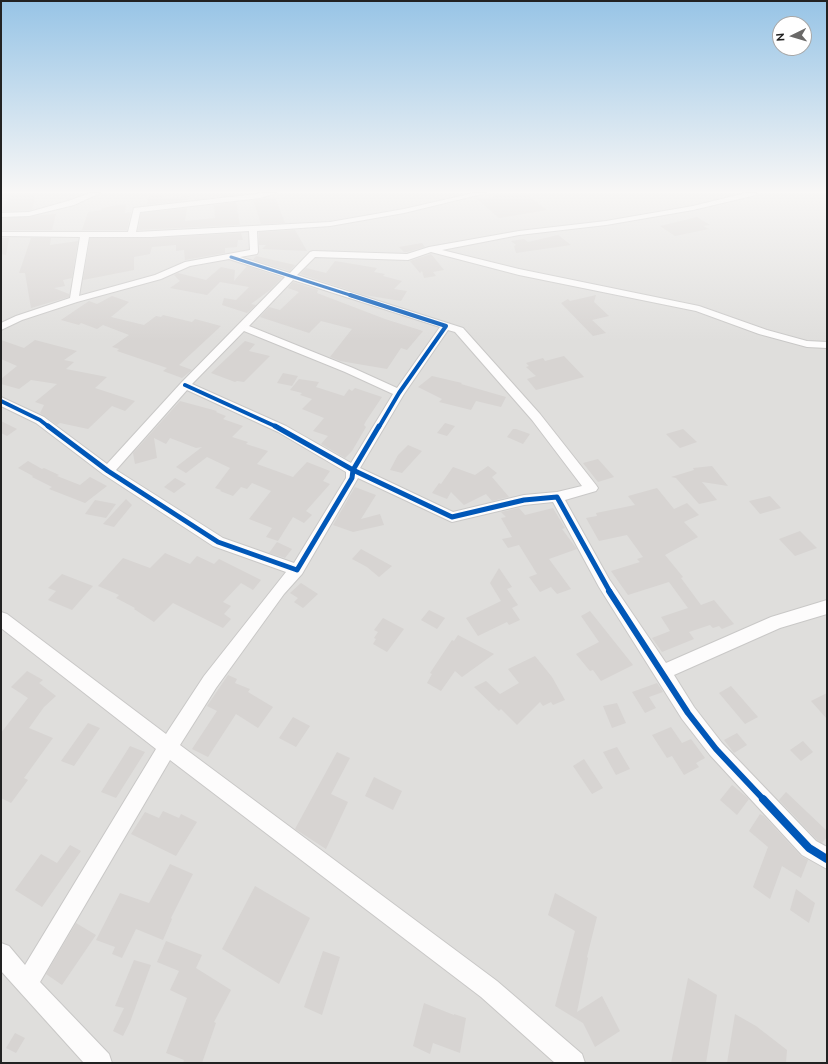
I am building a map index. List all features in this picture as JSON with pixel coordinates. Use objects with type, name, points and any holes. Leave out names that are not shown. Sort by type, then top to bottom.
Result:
[{"type":"street","points":[[74,300],[84,243]]},
{"type":"street","points":[[1,327],[19,318],[74,300],[158,277],[188,264],[254,252],[253,243]]},
{"type":"street","points":[[108,471],[185,385],[313,254],[408,257],[429,250],[468,243]]},
{"type":"street","points":[[429,250],[519,272],[699,309],[763,332],[807,344],[827,345]]},
{"type":"street","points":[[185,385],[282,429],[353,470],[452,517],[524,500],[557,497],[591,488],[536,417],[459,330],[231,257]]},
{"type":"street","points":[[26,984],[168,747],[210,682],[279,590],[297,570],[352,478],[353,470],[400,393],[446,326]]},
{"type":"street","points":[[243,327],[342,367],[400,393]]},
{"type":"street","points":[[1,401],[40,420],[108,471],[218,542],[297,570]]},
{"type":"street","points":[[557,497],[604,583],[663,672],[688,713],[716,750],[810,848],[827,859]]},
{"type":"street","points":[[663,672],[777,622],[827,607]]},
{"type":"street","points":[[1,619],[489,989],[573,1063]]},
{"type":"street","points":[[1,954],[26,984],[100,1063]]},
{"type":"shaded area","points":[[1,243],[827,243],[827,1063],[1,1063]]},
{"type":"building","points":[[1,243],[8,243],[6,255],[1,254]]},
{"type":"building","points":[[29,243],[50,243],[50,245],[78,243],[72,278],[63,280],[65,286],[54,288],[69,294],[69,297],[31,308],[25,273],[19,273]]},
{"type":"building","points":[[89,243],[238,243],[237,247],[225,248],[225,253],[185,260],[184,250],[176,251],[176,245],[152,247],[150,254],[134,257],[134,270],[83,280]]},
{"type":"building","points":[[259,243],[302,243],[307,251],[262,249],[266,245],[259,245]]},
{"type":"building","points":[[422,243],[425,247],[407,252],[404,252],[399,247]]},
{"type":"building","points":[[513,243],[568,243],[571,245],[516,253],[514,246],[516,245]]},
{"type":"building","points":[[431,254],[444,270],[433,272],[436,276],[424,278],[422,271],[420,273],[410,261]]},
{"type":"building","points":[[256,256],[295,265],[290,271],[253,260]]},
{"type":"building","points":[[335,261],[377,268],[374,272],[385,274],[383,276],[402,281],[394,289],[407,291],[401,301],[364,295],[300,274],[306,268],[326,273]]},
{"type":"building","points":[[247,266],[282,278],[270,290],[251,304],[256,305],[247,313],[222,305],[224,298],[236,300],[249,287],[220,282],[207,295],[170,288],[180,281],[174,275],[178,273],[206,280],[221,267],[235,270],[234,281]]},
{"type":"building","points":[[293,282],[318,290],[317,293],[385,319],[423,331],[407,350],[401,348],[387,369],[340,361],[330,357],[352,329],[321,321],[309,333],[260,317],[269,307],[280,310],[299,292],[288,288]]},
{"type":"building","points":[[596,295],[594,302],[609,316],[592,320],[606,333],[593,336],[561,303],[568,299],[570,301]]},
{"type":"building","points":[[112,296],[129,302],[111,317],[144,325],[156,316],[161,317],[163,315],[192,322],[195,319],[221,326],[179,365],[192,370],[182,378],[163,371],[167,368],[117,351],[119,349],[112,347],[129,335],[103,325],[97,329],[81,323],[79,325],[61,320],[89,301],[97,304]]},
{"type":"building","points":[[1,340],[24,348],[35,340],[77,351],[64,360],[74,362],[66,369],[107,377],[95,388],[135,401],[125,411],[112,406],[88,429],[60,423],[57,425],[40,413],[44,405],[35,402],[57,384],[31,380],[19,389],[1,384],[1,379],[17,366],[1,359]]},
{"type":"building","points":[[245,341],[255,344],[249,351],[270,356],[244,382],[235,382],[211,373]]},
{"type":"building","points":[[564,356],[584,377],[536,390],[527,379],[536,376],[526,367],[529,366],[526,363],[543,358],[545,361]]},
{"type":"building","points":[[283,373],[298,376],[292,386],[277,383]]},
{"type":"building","points":[[432,376],[462,383],[461,384],[506,397],[501,407],[476,401],[471,410],[439,402],[442,399],[418,387]]},
{"type":"building","points":[[299,379],[319,382],[316,387],[344,396],[349,389],[352,391],[355,388],[382,397],[366,421],[364,425],[366,427],[352,451],[345,458],[321,444],[328,436],[313,431],[324,418],[302,409],[312,399],[300,395],[302,393],[290,390]]},
{"type":"building","points":[[180,401],[217,411],[216,412],[226,416],[223,419],[243,426],[232,437],[248,442],[246,444],[268,451],[257,464],[293,477],[307,462],[330,471],[323,481],[330,484],[306,511],[312,515],[304,523],[293,517],[278,541],[266,537],[272,528],[249,519],[271,491],[252,483],[247,489],[241,487],[233,496],[220,491],[221,490],[215,488],[230,468],[207,457],[186,473],[176,467],[202,447],[196,448],[170,438],[166,444],[154,438],[157,458],[135,464],[133,453]]},
{"type":"building","points":[[1,421],[17,429],[7,436],[1,433]]},
{"type":"building","points":[[445,423],[455,426],[447,436],[437,433]]},
{"type":"building","points":[[513,429],[530,434],[523,444],[507,437]]},
{"type":"building","points":[[683,429],[697,442],[680,448],[666,434]]},
{"type":"building","points":[[408,445],[422,451],[402,473],[390,470],[398,455]]},
{"type":"building","points":[[598,459],[614,477],[598,482],[583,463]]},
{"type":"building","points":[[28,461],[42,469],[44,468],[59,475],[57,476],[80,485],[90,477],[107,486],[85,503],[49,489],[52,487],[18,468]]},
{"type":"building","points":[[488,466],[497,473],[492,477],[509,497],[492,501],[486,494],[464,505],[451,492],[447,499],[432,493],[439,483],[441,484],[453,467],[475,475]]},
{"type":"building","points":[[712,466],[728,486],[702,482],[717,500],[699,504],[676,478],[671,477],[694,470],[693,468]]},
{"type":"building","points":[[175,478],[186,484],[174,493],[164,487]]},
{"type":"building","points":[[355,487],[376,495],[361,519],[380,514],[384,525],[353,532],[333,525]]},
{"type":"building","points":[[657,488],[674,509],[687,503],[699,515],[684,522],[698,537],[665,555],[683,577],[681,578],[701,605],[714,600],[734,624],[722,629],[719,626],[713,628],[710,625],[689,632],[694,639],[662,652],[652,638],[670,631],[661,617],[688,608],[669,582],[628,595],[611,571],[640,562],[637,559],[643,557],[627,535],[599,541],[586,518],[597,516],[596,513],[635,505],[628,496]]},
{"type":"building","points":[[770,496],[781,508],[760,514],[749,501]]},
{"type":"building","points":[[126,499],[132,505],[114,527],[103,524]]},
{"type":"building","points":[[95,500],[116,504],[106,518],[85,514]]},
{"type":"building","points":[[519,508],[525,515],[553,508],[565,528],[562,529],[577,549],[549,559],[571,589],[557,594],[551,587],[540,592],[529,577],[537,574],[519,545],[508,548],[502,539],[512,537],[501,518],[506,517],[501,512]]},
{"type":"building","points":[[800,531],[817,548],[795,556],[779,539]]},
{"type":"building","points":[[277,542],[292,549],[285,558],[269,553]]},
{"type":"building","points":[[361,549],[392,566],[379,577],[367,567],[352,559]]},
{"type":"building","points":[[165,553],[190,564],[197,556],[214,564],[219,559],[261,580],[253,590],[241,583],[223,602],[231,606],[224,614],[231,619],[223,628],[173,603],[154,622],[134,609],[135,608],[116,598],[119,595],[98,586],[123,558],[150,568]]},
{"type":"building","points":[[499,568],[512,587],[507,589],[518,605],[512,608],[520,620],[509,625],[507,622],[478,636],[466,618],[501,601],[490,583]]},
{"type":"building","points":[[62,574],[93,586],[72,610],[48,600],[56,591],[48,588]]},
{"type":"building","points":[[301,583],[318,594],[303,608],[294,602],[298,598],[290,593]]},
{"type":"building","points":[[429,610],[445,618],[437,629],[421,620]]},
{"type":"building","points":[[590,611],[633,665],[601,681],[593,670],[590,671],[576,654],[599,642],[581,616]]},
{"type":"building","points":[[383,618],[404,629],[387,652],[373,644],[376,639],[374,638],[378,632],[374,630]]},
{"type":"building","points":[[458,635],[494,654],[462,677],[455,671],[441,691],[427,683],[432,674],[430,673],[452,640],[454,641]]},
{"type":"building","points":[[535,656],[552,677],[565,700],[553,705],[551,702],[543,706],[540,702],[517,725],[501,709],[499,711],[474,687],[486,681],[500,694],[519,683],[508,669]]},
{"type":"building","points":[[27,671],[43,680],[39,683],[56,696],[44,707],[29,728],[53,738],[24,778],[28,780],[11,803],[1,798],[1,733],[28,698],[11,687]]},
{"type":"building","points":[[228,675],[237,679],[235,683],[250,689],[248,692],[273,707],[258,728],[236,714],[208,757],[192,749],[217,711],[207,706]]},
{"type":"building","points":[[657,683],[663,692],[649,697],[656,708],[645,713],[632,692]]},
{"type":"building","points":[[731,686],[758,717],[745,724],[719,693]]},
{"type":"building","points":[[827,693],[827,719],[811,701]]},
{"type":"building","points":[[617,703],[626,723],[612,728],[603,706]]},
{"type":"building","points":[[293,717],[310,726],[296,747],[279,738]]},
{"type":"building","points":[[88,723],[100,728],[74,766],[61,761]]},
{"type":"building","points":[[671,727],[682,743],[691,739],[705,758],[696,763],[699,767],[684,775],[672,756],[667,758],[652,735]]},
{"type":"building","points":[[737,733],[747,745],[734,753],[724,740]]},
{"type":"building","points":[[803,741],[813,752],[801,761],[790,750]]},
{"type":"building","points":[[130,746],[145,752],[116,798],[101,792]]},
{"type":"building","points":[[617,747],[630,769],[616,775],[603,752]]},
{"type":"building","points":[[337,752],[350,758],[331,794],[348,802],[326,849],[295,829]]},
{"type":"building","points":[[584,759],[603,788],[592,794],[573,766]]},
{"type":"building","points":[[374,777],[402,791],[393,810],[365,796]]},
{"type":"building","points":[[732,785],[749,799],[737,815],[720,800]]},
{"type":"building","points":[[786,792],[827,831],[827,837],[822,843],[817,840],[779,800]]},
{"type":"building","points":[[163,811],[179,818],[181,814],[197,822],[176,856],[131,834],[145,812],[159,818]]},
{"type":"building","points":[[760,814],[764,816],[801,856],[808,860],[801,878],[782,866],[770,899],[753,887],[768,847],[749,831]]},
{"type":"building","points":[[70,845],[81,851],[42,907],[15,890],[41,854],[57,863]]},
{"type":"building","points":[[170,864],[193,874],[171,918],[172,919],[163,940],[136,929],[122,958],[112,954],[115,947],[96,940],[120,893],[149,903]]},
{"type":"building","points":[[255,886],[310,918],[279,984],[222,949]]},
{"type":"building","points":[[796,889],[815,903],[809,923],[790,910]]},
{"type":"building","points":[[555,893],[597,917],[587,957],[577,1012],[602,996],[620,1031],[595,1047],[583,1023],[555,1006],[575,931],[548,915]]},
{"type":"building","points":[[76,923],[96,935],[62,985],[46,974]]},
{"type":"building","points":[[166,941],[202,955],[196,968],[231,990],[214,1022],[216,1023],[202,1063],[183,1063],[184,1060],[166,1053],[187,998],[170,990],[179,971],[157,962]]},
{"type":"building","points":[[323,951],[340,957],[322,1015],[304,1007]]},
{"type":"building","points":[[134,960],[151,965],[130,1022],[123,1036],[113,1031],[124,1008],[115,1006]]},
{"type":"building","points":[[688,978],[717,995],[706,1063],[671,1063]]},
{"type":"building","points":[[424,1003],[454,1015],[466,1018],[460,1053],[433,1043],[430,1054],[413,1046]]},
{"type":"building","points":[[735,1014],[756,1026],[787,1050],[786,1063],[727,1063]]},
{"type":"building","points":[[15,1033],[25,1038],[16,1053],[6,1048]]},
{"type":"cycle path","points":[[1,401],[40,420],[108,471],[218,542],[297,570],[352,478],[353,470],[399,393],[446,326],[231,257]]},
{"type":"cycle path","points":[[185,385],[282,429],[353,470],[452,517],[524,500],[557,497],[604,583],[663,672],[688,713],[716,749],[809,848],[827,859]]}]
